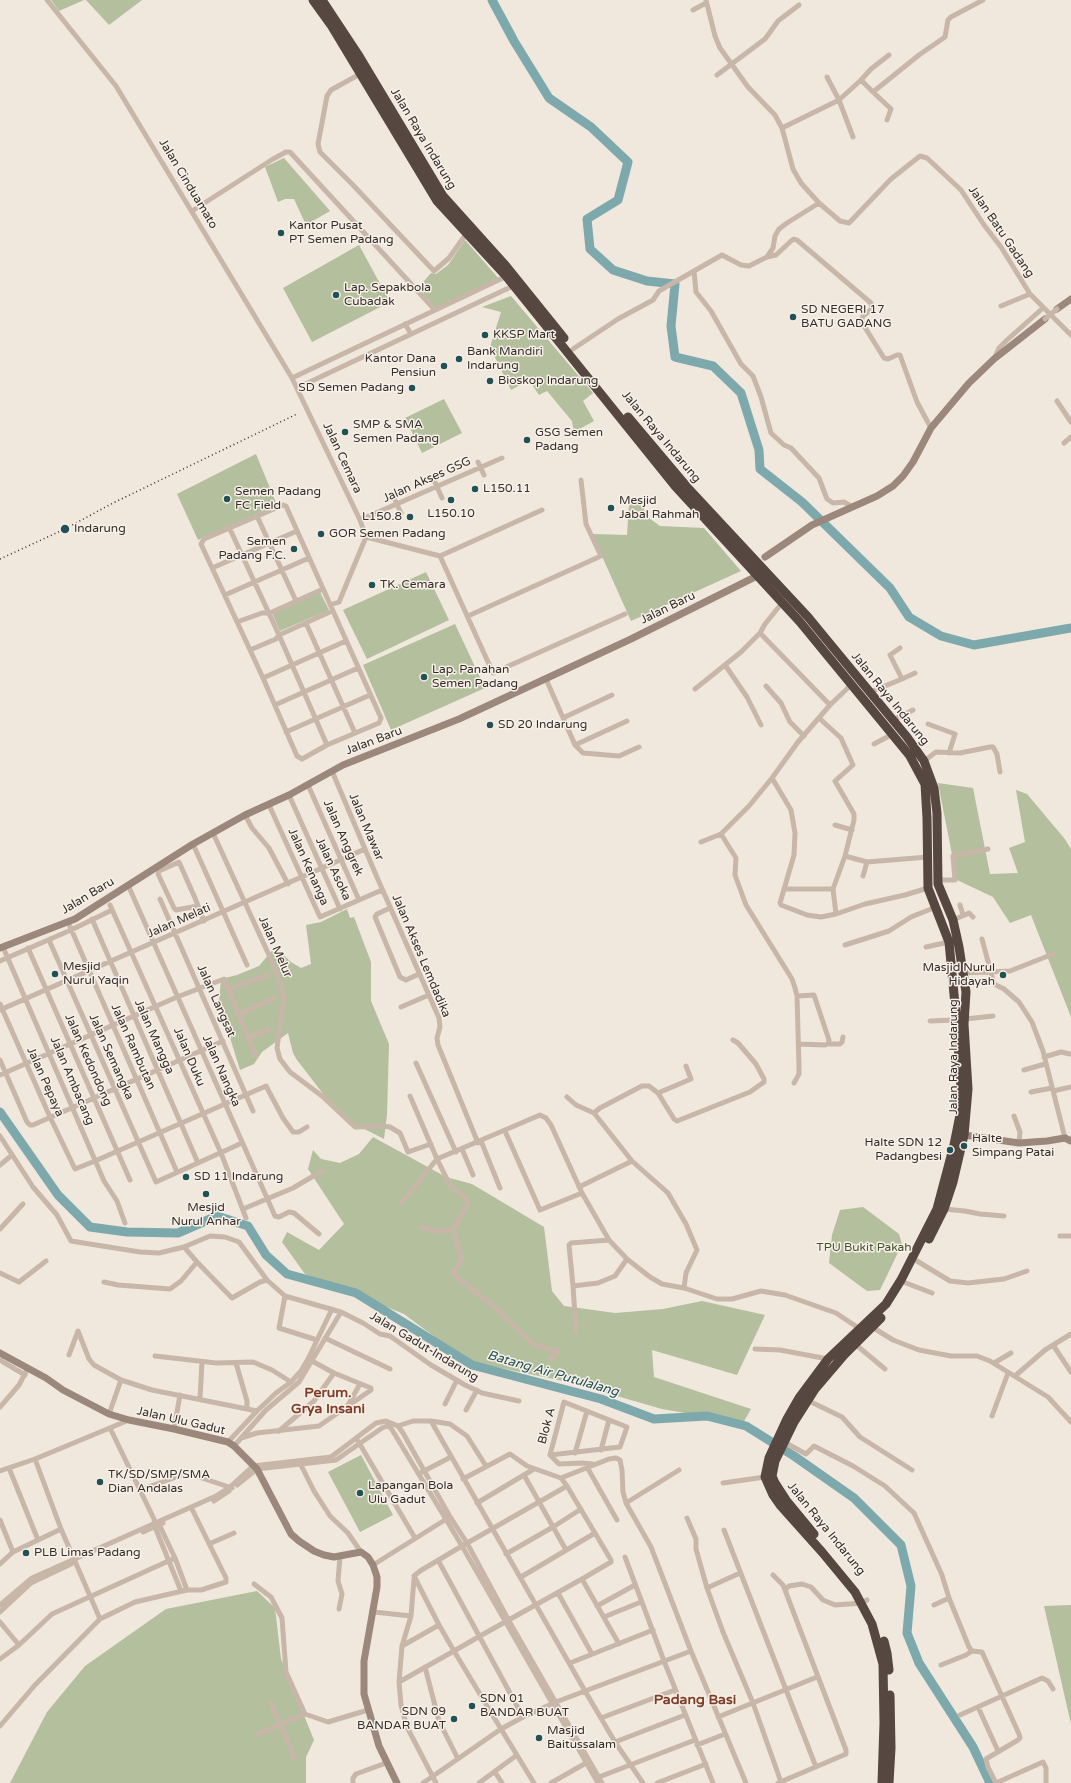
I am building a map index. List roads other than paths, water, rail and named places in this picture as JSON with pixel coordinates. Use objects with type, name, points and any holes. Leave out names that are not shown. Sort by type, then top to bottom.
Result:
[{"type":"highway","name":"Jalan Raya Indarung","points":[[313,0],[331,24],[360,74],[443,196],[573,349],[676,475],[756,568],[782,603],[800,622],[893,734],[910,756],[922,776],[926,788],[928,888],[949,942],[968,1089],[964,1135],[949,1181],[901,1280],[886,1304],[828,1359],[812,1387],[807,1400],[772,1460],[765,1477],[773,1495],[780,1505],[842,1567],[864,1602],[875,1616],[887,1653],[882,1783]]},
{"type":"highway","name":"Jalan Raya Indarung","points":[[322,0],[346,34],[437,201],[464,237],[510,276]]},
{"type":"highway","name":"Jalan Raya Indarung","points":[[517,284],[675,486],[756,568],[808,617],[859,678],[924,761],[934,788],[938,880],[944,902],[953,920],[966,992],[960,1020],[962,1105],[944,1209],[906,1284],[895,1302],[812,1387],[787,1419],[782,1442]]},
{"type":"highway","name":"Jalan Raya Indarung","points":[[772,1460],[772,1476],[779,1490],[824,1550]]},
{"type":"highway","name":"Jalan Raya Indarung","points":[[886,1684],[891,1748],[889,1783]]},
{"type":"street","name":"Jalan Cinduamato","points":[[47,0],[116,86],[297,388]]},
{"type":"street","points":[[873,92],[945,37],[948,20],[951,17],[983,0]]},
{"type":"street","points":[[693,10],[706,2]]},
{"type":"street","name":"Jalan Batu Gadang","points":[[706,2],[717,42],[731,65],[754,93],[775,115],[782,128],[793,169],[801,183],[819,204],[840,221],[849,224],[891,179],[916,158],[924,156],[961,190],[984,225],[1001,246],[1030,294],[1071,335]]},
{"type":"street","points":[[717,76],[765,39],[778,21],[799,6]]},
{"type":"street","points":[[782,128],[839,100],[871,69],[889,55]]},
{"type":"street","points":[[360,74],[334,88],[327,96],[318,144],[320,152],[432,270],[437,270],[449,258],[464,237]]},
{"type":"street","points":[[827,77],[839,100],[853,137]]},
{"type":"street","points":[[861,80],[891,109],[891,114],[887,120]]},
{"type":"street","points":[[192,211],[274,159],[286,152],[290,152],[435,310]]},
{"type":"street","points":[[768,257],[773,248],[775,236],[779,229],[819,204]]},
{"type":"street","points":[[573,349],[618,319],[653,300],[658,293],[685,275],[721,255],[746,266],[776,255],[791,241],[795,240],[872,305],[872,309],[863,316],[861,321],[884,358],[888,359],[897,354],[900,355],[917,402],[931,428]]},
{"type":"street","points":[[694,271],[696,292],[711,311],[741,364],[753,376],[771,432],[784,445],[790,448],[819,478],[827,499],[833,503],[844,502],[849,507]]},
{"type":"street","points":[[292,378],[510,276]]},
{"type":"street","points":[[297,388],[517,284]]},
{"type":"street","points":[[1001,306],[1030,294]]},
{"type":"street","points":[[756,568],[765,557],[812,524],[886,492],[903,476],[913,462],[931,428],[969,383],[994,360],[1071,298]]},
{"type":"street","points":[[994,360],[999,348],[1043,308]]},
{"type":"street","points":[[405,324],[411,334]]},
{"type":"street","name":"Jalan Cemara","points":[[297,388],[360,520],[366,537]]},
{"type":"street","points":[[1057,401],[1071,422]]},
{"type":"street","points":[[1064,443],[1071,437]]},
{"type":"street","name":"Jalan Akses GSG","points":[[360,520],[502,458]]},
{"type":"street","points":[[478,462],[484,475]]},
{"type":"street","points":[[433,478],[442,498]]},
{"type":"street","points":[[468,616],[601,556],[586,524],[581,480]]},
{"type":"street","points":[[394,498],[401,513]]},
{"type":"street","points":[[284,505],[381,718],[379,723],[327,745],[302,759],[299,758],[286,732],[263,678],[201,544],[202,541],[230,527],[257,516],[284,505]]},
{"type":"street","points":[[250,650],[276,639],[279,635],[306,623],[339,602],[366,537],[440,556],[542,510]]},
{"type":"street","points":[[257,516],[296,601]]},
{"type":"street","points":[[230,527],[270,613],[327,745]]},
{"type":"street","points":[[212,568],[297,531]]},
{"type":"street","points":[[440,556],[468,616],[491,672],[495,673],[625,614]]},
{"type":"street","points":[[225,595],[309,558]]},
{"type":"street","name":"Jalan Baru","points":[[2,947],[68,922],[193,844],[245,815],[289,795],[332,771],[352,761],[459,719],[546,679],[756,568]]},
{"type":"street","points":[[237,622],[262,613],[270,613],[323,589]]},
{"type":"street","points":[[695,689],[741,652],[760,633],[765,624],[782,603]]},
{"type":"street","points":[[306,623],[355,733]]},
{"type":"street","points":[[760,633],[830,705]]},
{"type":"street","points":[[263,678],[346,641]]},
{"type":"street","points":[[900,648],[890,655],[902,678]]},
{"type":"street","points":[[725,665],[747,697],[761,725]]},
{"type":"street","points":[[275,705],[358,668]]},
{"type":"street","points":[[870,692],[915,673]]},
{"type":"street","points":[[701,842],[721,834],[749,806],[830,705],[859,678]]},
{"type":"street","points":[[546,679],[575,745],[580,752],[619,756],[639,747]]},
{"type":"street","points":[[766,686],[781,703],[790,722],[804,736]]},
{"type":"street","points":[[286,732],[370,695]]},
{"type":"street","points":[[564,717],[612,696]]},
{"type":"street","points":[[893,720],[913,710]]},
{"type":"street","points":[[819,718],[841,738],[853,765],[835,781],[854,814],[852,830],[845,856],[833,889],[836,914]]},
{"type":"street","points":[[575,745],[627,721]]},
{"type":"street","points":[[928,724],[955,734],[949,753]]},
{"type":"street","points":[[874,744],[893,734]]},
{"type":"street","points":[[924,761],[936,752],[960,753],[993,747],[997,754],[1000,772]]},
{"type":"street","name":"Jalan Mawar","points":[[332,771],[382,890]]},
{"type":"street","points":[[772,778],[785,798],[794,823],[794,855],[780,903],[781,905],[807,915],[821,917],[928,888]]},
{"type":"street","name":"Jalan Anggrek","points":[[308,785],[359,900]]},
{"type":"street","name":"Jalan Asoka","points":[[289,795],[340,909],[382,890]]},
{"type":"street","name":"Jalan Kenanga","points":[[269,805],[320,917],[340,909]]},
{"type":"street","points":[[245,815],[252,828],[268,848],[288,884]]},
{"type":"street","points":[[835,825],[852,830]]},
{"type":"street","name":"Jalan Melur","points":[[213,833],[274,966],[282,989],[284,997],[277,1053],[280,1059],[290,1072],[322,1096],[356,1127],[390,1127],[398,1132],[408,1152],[431,1144]]},
{"type":"street","points":[[721,834],[736,858],[735,875],[746,906],[792,979],[797,996],[798,1074],[794,1083]]},
{"type":"street","points":[[193,844],[247,965]]},
{"type":"street","name":"Jalan Melati","points":[[1,1008],[47,990],[365,849]]},
{"type":"street","points":[[938,880],[955,880],[953,856],[988,849]]},
{"type":"street","points":[[845,856],[867,862],[928,857]]},
{"type":"street","points":[[198,906],[176,910],[158,874],[159,871],[179,862],[198,906],[204,921]]},
{"type":"street","points":[[863,876],[867,862]]},
{"type":"street","name":"Jalan Nangka","points":[[128,885],[275,1216],[278,1217],[290,1212],[294,1213],[319,1234]]},
{"type":"street","points":[[784,889],[833,889]]},
{"type":"street","name":"Jalan Akses Lemdadika","points":[[382,890],[440,1022],[437,1038],[438,1045],[500,1188]]},
{"type":"street","name":"Jalan Langsat","points":[[160,899],[253,1111]]},
{"type":"street","points":[[960,905],[963,915]]},
{"type":"street","name":"Jalan Duku","points":[[92,919],[111,907],[221,1153],[246,1218]]},
{"type":"street","points":[[846,945],[889,930],[911,917],[936,907]]},
{"type":"street","points":[[390,908],[377,914],[375,917],[400,977],[406,980],[419,974]]},
{"type":"street","points":[[953,920],[969,913],[973,918]]},
{"type":"street","points":[[0,961],[71,930],[92,919]]},
{"type":"street","name":"Jalan Mangga","points":[[92,919],[198,1163]]},
{"type":"street","name":"Jalan Rambutan","points":[[68,922],[177,1172]]},
{"type":"street","points":[[964,1135],[1020,1143],[1068,1139],[1059,1117],[1044,1057],[1029,1015],[1012,995],[994,984],[982,939]]},
{"type":"street","name":"Jalan Semangka","points":[[49,940],[156,1182],[177,1172]]},
{"type":"street","points":[[926,947],[949,942]]},
{"type":"street","name":"Jalan Ambacang","points":[[2,947],[8,957],[106,1186],[117,1201],[124,1222]]},
{"type":"street","name":"Jalan Kedondong","points":[[29,948],[130,1180]]},
{"type":"street","points":[[962,973],[1018,968],[1053,954]]},
{"type":"street","points":[[229,989],[267,975]]},
{"type":"street","points":[[3,1074],[178,997],[224,979],[256,1056]]},
{"type":"street","points":[[401,1007],[429,995]]},
{"type":"street","points":[[797,996],[814,995],[829,1040],[828,1044]]},
{"type":"street","points":[[239,1014],[275,998]]},
{"type":"street","name":"Jalan Pepaya","points":[[1,1008],[73,1167],[77,1169],[95,1161]]},
{"type":"street","points":[[930,1021],[960,1020],[993,1016]]},
{"type":"street","points":[[248,1038],[269,1029]]},
{"type":"street","points":[[798,1044],[840,1044],[843,1037]]},
{"type":"street","points":[[594,1113],[600,1108],[642,1086],[648,1086],[658,1093],[674,1119],[677,1121],[750,1092],[764,1082],[764,1079],[756,1064],[738,1043],[733,1040]]},
{"type":"street","points":[[0,1060],[3,1074],[27,1122],[30,1125],[33,1125],[222,1041]]},
{"type":"street","points":[[1044,1057],[1061,1052],[1070,1054]]},
{"type":"street","points":[[416,1063],[456,1152]]},
{"type":"street","points":[[1024,1070],[1045,1064]]},
{"type":"street","points":[[658,1093],[691,1079],[686,1066]]},
{"type":"street","points":[[95,1161],[267,1086],[283,1118],[293,1132],[299,1132],[307,1127]]},
{"type":"street","points":[[1031,1092],[1071,1087]]},
{"type":"street","points":[[410,1096],[437,1159],[451,1187],[466,1198],[468,1203],[453,1230],[462,1259],[454,1270],[454,1275],[492,1306],[532,1343],[558,1351],[558,1353],[550,1359]]},
{"type":"street","points":[[567,1097],[576,1105],[594,1113],[632,1161],[668,1193],[695,1243],[696,1254],[686,1273],[684,1288]]},
{"type":"street","points":[[402,1202],[437,1159],[480,1142],[540,1115],[546,1118],[551,1125],[582,1193],[609,1240],[627,1259],[650,1277],[662,1284],[684,1288],[717,1300],[732,1299],[762,1291],[785,1295],[836,1313],[860,1329]]},
{"type":"street","points":[[1014,1116],[1020,1132],[1020,1143]]},
{"type":"street","points":[[505,1131],[540,1210],[582,1193]]},
{"type":"street","name":"Jalan Gadut-Indarung","points":[[0,1136],[43,1200],[57,1215],[71,1241],[140,1252],[159,1253],[184,1247],[210,1236],[225,1237],[240,1242],[267,1280],[285,1296],[341,1312],[363,1323],[380,1334],[390,1336],[431,1365],[457,1380],[477,1390],[519,1401]]},
{"type":"street","points":[[177,1172],[242,1143]]},
{"type":"street","points":[[462,1149],[473,1175]]},
{"type":"street","points":[[0,1165],[12,1155]]},
{"type":"street","points":[[579,1186],[632,1161]]},
{"type":"street","points":[[242,1209],[293,1188],[322,1171]]},
{"type":"street","points":[[0,1229],[23,1204]]},
{"type":"street","points":[[944,1209],[1004,1216]]},
{"type":"street","points":[[421,1227],[433,1231],[453,1230]]},
{"type":"street","points":[[1060,1236],[1071,1236]]},
{"type":"street","points":[[576,1331],[569,1245],[571,1243],[609,1240]]},
{"type":"street","points":[[184,1247],[196,1262],[232,1298],[260,1282],[267,1280]]},
{"type":"street","points":[[573,1286],[598,1283],[615,1276],[627,1259]]},
{"type":"street","points":[[0,1273],[19,1282],[46,1261]]},
{"type":"street","points":[[917,1261],[950,1281],[968,1283],[1004,1279],[1027,1271]]},
{"type":"street","points":[[104,1282],[118,1285],[170,1289],[181,1281],[196,1262]]},
{"type":"street","points":[[906,1284],[932,1293]]},
{"type":"street","points":[[285,1296],[279,1328],[317,1340]]},
{"type":"street","points":[[231,1444],[257,1411],[290,1382],[300,1371],[332,1309]]},
{"type":"street","points":[[241,1438],[266,1410],[299,1382],[341,1312]]},
{"type":"street","points":[[872,1327],[893,1340],[919,1350],[951,1356],[977,1356],[994,1363],[1048,1398],[1071,1422]]},
{"type":"street","points":[[69,1355],[78,1331],[89,1359],[94,1365],[121,1380],[152,1390],[257,1411]]},
{"type":"street","points":[[1015,1376],[1045,1350],[1071,1334]]},
{"type":"street","points":[[325,1338],[390,1369]]},
{"type":"street","points":[[855,1344],[885,1369]]},
{"type":"street","points":[[1053,1345],[1071,1372]]},
{"type":"street","points":[[755,1349],[780,1350],[828,1359]]},
{"type":"street","name":"Jalan Ulu Gadut","points":[[0,1353],[26,1371],[109,1414],[231,1444],[255,1468],[291,1534],[314,1551],[324,1555],[334,1557],[361,1552]]},
{"type":"street","points":[[994,1363],[1011,1353]]},
{"type":"street","points":[[155,1356],[202,1362],[259,1363],[290,1382]]},
{"type":"street","points":[[0,1360],[26,1371],[13,1393],[0,1407]]},
{"type":"street","points":[[231,1444],[241,1438],[257,1432],[319,1426],[336,1416],[372,1389],[334,1373],[312,1361]]},
{"type":"street","points":[[200,1399],[202,1362]]},
{"type":"street","points":[[236,1362],[247,1400],[247,1409]]},
{"type":"street","points":[[278,1431],[323,1391],[334,1373]]},
{"type":"street","points":[[992,1416],[1008,1373]]},
{"type":"street","points":[[109,1414],[121,1380]]},
{"type":"street","points":[[445,1404],[457,1380]]},
{"type":"street","points":[[348,1406],[360,1384]]},
{"type":"street","points":[[466,1410],[477,1390]]},
{"type":"street","points":[[174,1429],[180,1395]]},
{"type":"street","points":[[807,1400],[842,1417],[860,1436],[912,1470]]},
{"type":"street","name":"Blok A","points":[[550,1455],[564,1402],[587,1410]]},
{"type":"street","points":[[550,1455],[575,1453],[620,1448],[627,1427],[587,1410],[575,1453]]},
{"type":"street","points":[[0,1471],[35,1459],[129,1420]]},
{"type":"street","points":[[601,1450],[610,1420]]},
{"type":"street","points":[[0,1605],[32,1578],[156,1523],[220,1498],[255,1468],[300,1463],[330,1462],[358,1441],[376,1424],[386,1421],[398,1426],[462,1546],[602,1783]]},
{"type":"street","points":[[398,1426],[414,1421],[431,1421],[450,1424],[462,1431],[474,1445],[486,1466]]},
{"type":"street","points":[[431,1421],[491,1529],[521,1577],[585,1691],[615,1742],[643,1783]]},
{"type":"street","points":[[358,1441],[382,1428],[389,1426],[422,1472]]},
{"type":"street","points":[[110,1428],[156,1523],[184,1590]]},
{"type":"street","points":[[358,1441],[415,1538]]},
{"type":"street","points":[[782,1442],[804,1454],[808,1453],[814,1446],[827,1452],[879,1482],[909,1507],[914,1513],[927,1540],[942,1575],[949,1598],[972,1651]]},
{"type":"street","points":[[399,1682],[611,1562],[581,1509],[561,1478],[534,1468],[509,1454],[463,1479]]},
{"type":"street","points":[[550,1455],[559,1464],[593,1464]]},
{"type":"street","points":[[422,1472],[451,1457]]},
{"type":"street","points":[[561,1478],[593,1464],[609,1459],[616,1458],[620,1460],[623,1492],[626,1503],[651,1547],[691,1651],[746,1783]]},
{"type":"street","points":[[35,1459],[61,1529],[89,1597],[100,1619]]},
{"type":"street","points":[[300,1463],[314,1491],[330,1516],[348,1533],[361,1552],[368,1557],[373,1564],[377,1582],[374,1612],[364,1661],[364,1694],[375,1736],[386,1763],[397,1783]]},
{"type":"street","points":[[587,1467],[617,1520]]},
{"type":"street","points":[[9,1468],[38,1540]]},
{"type":"street","points":[[477,1503],[534,1468]]},
{"type":"street","points":[[626,1503],[679,1470]]},
{"type":"street","points":[[140,1490],[184,1474],[190,1474],[231,1488]]},
{"type":"street","points":[[524,1475],[566,1550]]},
{"type":"street","points":[[723,1483],[765,1477]]},
{"type":"street","points":[[436,1783],[407,1727],[401,1705],[399,1682],[402,1646],[410,1616],[414,1578],[416,1574],[438,1560],[567,1486]]},
{"type":"street","points":[[0,1726],[35,1685],[100,1619],[135,1602],[184,1590],[201,1590],[224,1583],[227,1580],[191,1509]]},
{"type":"street","points":[[506,1554],[554,1527],[581,1509]]},
{"type":"street","points":[[373,1564],[448,1518]]},
{"type":"street","points":[[448,1518],[467,1543],[507,1622]]},
{"type":"street","points":[[686,1518],[696,1539],[696,1549],[707,1588],[723,1632],[753,1703],[779,1782],[816,1768],[846,1754],[846,1750],[783,1585],[773,1575]]},
{"type":"street","points":[[0,1520],[13,1552]]},
{"type":"street","points":[[0,1564],[13,1552],[61,1529]]},
{"type":"street","points":[[724,1530],[816,1768]]},
{"type":"street","points":[[209,1544],[234,1533]]},
{"type":"street","points":[[521,1577],[595,1533]]},
{"type":"street","points":[[339,1609],[342,1594],[338,1581],[340,1556]]},
{"type":"street","points":[[625,1557],[634,1585],[713,1783]]},
{"type":"street","points":[[0,1659],[20,1645],[52,1614],[172,1559]]},
{"type":"street","points":[[0,1612],[31,1583],[75,1560]]},
{"type":"street","points":[[438,1560],[523,1717]]},
{"type":"street","points":[[707,1588],[740,1573]]},
{"type":"street","points":[[414,1578],[454,1651],[534,1783]]},
{"type":"street","points":[[582,1579],[619,1644]]},
{"type":"street","points":[[254,1584],[271,1597],[282,1618],[286,1672],[305,1714]]},
{"type":"street","points":[[785,1590],[789,1586],[802,1584],[811,1587],[822,1600],[835,1605],[864,1602]]},
{"type":"street","points":[[597,1606],[634,1585]]},
{"type":"street","points":[[558,1593],[592,1654]]},
{"type":"street","points":[[934,1605],[949,1598]]},
{"type":"street","points":[[604,1617],[641,1602]]},
{"type":"street","points":[[374,1612],[410,1616]]},
{"type":"street","points":[[0,1622],[20,1645]]},
{"type":"street","points":[[402,1646],[439,1625]]},
{"type":"street","points":[[570,1663],[653,1630]]},
{"type":"street","points":[[941,1665],[972,1651],[981,1650],[1003,1695],[1020,1738],[988,1757],[986,1762],[996,1783],[1043,1762],[1046,1768],[1046,1783]]},
{"type":"street","points":[[423,1783],[458,1760],[500,1729],[523,1717],[554,1703],[691,1651]]},
{"type":"street","points":[[425,1667],[439,1721],[458,1760]]},
{"type":"street","points":[[718,1717],[817,1677]]},
{"type":"street","points":[[960,1715],[1042,1678],[1048,1680],[1053,1689]]},
{"type":"street","points":[[601,1718],[676,1690]]},
{"type":"street","points":[[271,1703],[295,1759]]},
{"type":"street","points":[[554,1703],[598,1783]]},
{"type":"street","points":[[978,1707],[998,1751]]},
{"type":"street","points":[[256,1735],[305,1714],[328,1722],[368,1710]]},
{"type":"street","points":[[615,1742],[685,1715]]},
{"type":"street","points":[[697,1745],[725,1734]]},
{"type":"street","points":[[599,1777],[695,1740]]},
{"type":"street","points":[[479,1783],[516,1755]]},
{"type":"street","points":[[353,1783],[353,1778],[356,1774],[386,1763]]},
{"type":"street","points":[[551,1783],[586,1763]]},
{"type":"street","points":[[657,1783],[706,1764]]},
{"type":"street","points":[[495,1772],[502,1783]]},
{"type":"waterway","points":[[492,0],[514,41],[549,98],[591,127],[628,162],[618,200],[587,219],[590,249],[613,270],[647,281],[675,284],[671,326],[675,357],[713,366],[741,393],[759,450],[760,469],[802,502],[890,588],[909,617],[941,636],[974,645],[1071,628]]},
{"type":"waterway","name":"Batang Air Putulalang","points":[[0,1112],[58,1195],[90,1227],[127,1232],[178,1233],[217,1216],[248,1226],[266,1255],[287,1274],[356,1293],[472,1365],[601,1399],[654,1419],[707,1416],[746,1426],[794,1456],[854,1498],[901,1545],[911,1586],[907,1633],[919,1663],[973,1747],[990,1783]]},
{"type":"railway","points":[[0,559],[65,529],[113,503],[297,414]]},
{"type":"place","name":"Kantor Pusat PT Semen Padang","points":[[281,233]]},
{"type":"place","name":"Lap. Sepakbola Cubadak","points":[[336,295]]},
{"type":"place","name":"SD NEGERI 17 BATU GADANG","points":[[793,317]]},
{"type":"place","name":"KKSP Mart","points":[[485,335]]},
{"type":"place","name":"Bank Mandiri Indarung","points":[[459,359]]},
{"type":"place","name":"Kantor Dana Pensiun","points":[[444,366]]},
{"type":"place","name":"Bioskop Indarung","points":[[490,381]]},
{"type":"place","name":"SD Semen Padang","points":[[412,388]]},
{"type":"place","name":"SMP & SMA Semen Padang","points":[[345,432]]},
{"type":"place","name":"GSG Semen Padang","points":[[527,440]]},
{"type":"place","name":"L150.11","points":[[475,489]]},
{"type":"place","name":"Semen Padang FC Field","points":[[227,499]]},
{"type":"place","name":"L150.10","points":[[451,500]]},
{"type":"place","name":"Mesjid Jabal Rahmah","points":[[611,508]]},
{"type":"place","name":"L150.8","points":[[410,517]]},
{"type":"place","name":"Indarung","points":[[65,529]]},
{"type":"place","name":"GOR Semen Padang","points":[[321,534]]},
{"type":"place","name":"Semen Padang F.C.","points":[[294,549]]},
{"type":"place","name":"TK. Cemara","points":[[372,585]]},
{"type":"place","name":"Lap. Panahan Semen Padang","points":[[424,677]]},
{"type":"place","name":"SD 20 Indarung","points":[[490,725]]},
{"type":"place","name":"Mesjid Nurul Yaqin","points":[[55,974]]},
{"type":"place","name":"Masjid Nurul Hidayah","points":[[1003,975]]},
{"type":"place","name":"Halte Simpang Patai","points":[[964,1146]]},
{"type":"place","name":"Halte SDN 12 Padangbesi","points":[[950,1150]]},
{"type":"place","name":"SD 11 Indarung","points":[[186,1177]]},
{"type":"place","name":"Mesjid Nurul Anhar","points":[[206,1194]]},
{"type":"place","name":"TK/SD/SMP/SMA Dian Andalas","points":[[100,1482]]},
{"type":"place","name":"Lapangan Bola Ulu Gadut","points":[[360,1493]]},
{"type":"place","name":"PLB Limas Padang","points":[[26,1553]]},
{"type":"place","name":"SDN 01 BANDAR BUAT","points":[[472,1706]]},
{"type":"place","name":"SDN 09 BANDAR BUAT","points":[[454,1719]]},
{"type":"place","name":"Masjid Baitussalam","points":[[539,1738]]},
{"type":"district","name":"Perum. Grya Insani","points":[[328,1402]]},
{"type":"district","name":"Padang Basi","points":[[695,1700]]},
{"type":"park label","name":"TPU Bukit Pakah","points":[[864,1248]]}]
